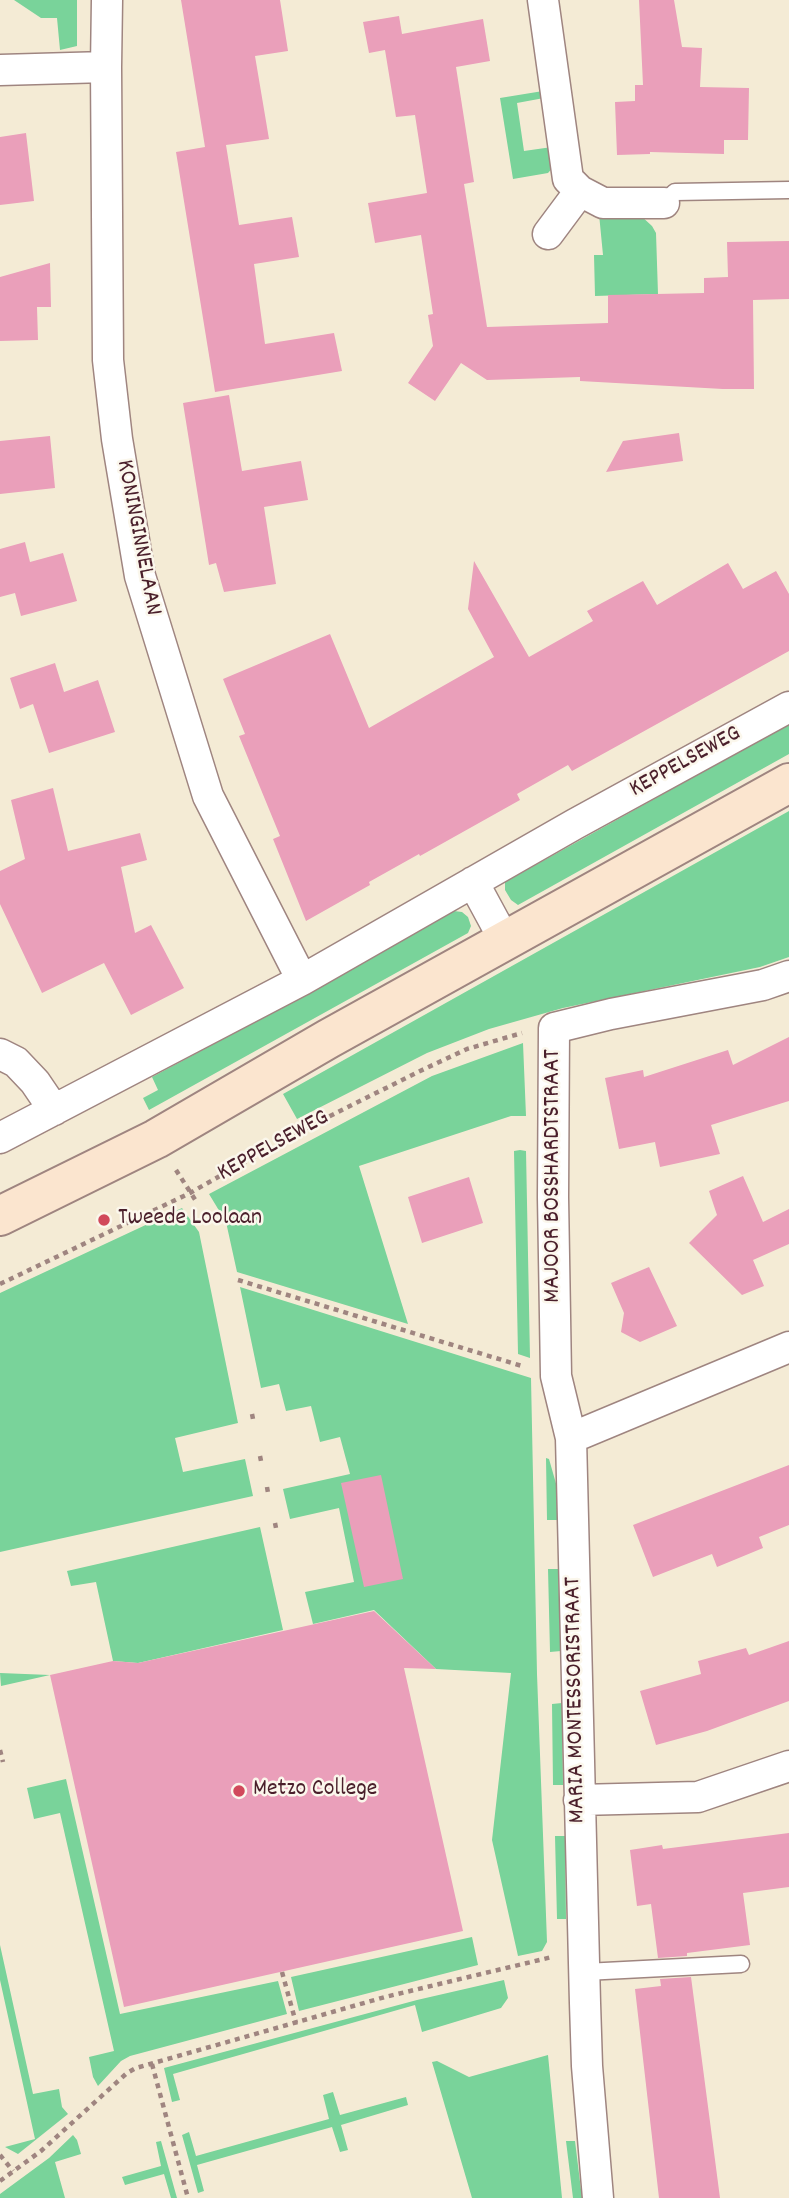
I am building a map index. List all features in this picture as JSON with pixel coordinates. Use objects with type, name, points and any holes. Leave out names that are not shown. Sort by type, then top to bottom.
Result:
[{"type":"main road","points":[[0,1216],[156,1139],[328,1038],[789,783]]},
{"type":"street","name":"KONINGINNELAAN","points":[[107,0],[107,360],[140,576],[208,796],[302,979]]},
{"type":"street","points":[[543,0],[568,179],[580,191],[603,203],[664,203]]},
{"type":"street","points":[[0,70],[106,67]]},
{"type":"street","points":[[548,234],[580,191]]},
{"type":"street","name":"KEPPELSEWEG","points":[[0,1138],[302,979],[789,707]]},
{"type":"street","points":[[473,882],[505,941]]},
{"type":"street","name":"MAJOOR BOSSHARDTSTRAAT","points":[[572,1438],[556,1376],[554,1028],[611,1014],[763,985],[789,976]]},
{"type":"street","points":[[0,1054],[16,1062],[54,1110]]},
{"type":"street","points":[[572,1438],[789,1347]]},
{"type":"street","name":"MARIA MONTESSORISTRAAT","points":[[572,1438],[587,2066],[598,2198]]},
{"type":"street","points":[[579,1800],[698,1797],[789,1766]]},
{"type":"lane","points":[[664,203],[675,192],[789,190]]},
{"type":"lane","points":[[585,1960],[741,1964]]},
{"type":"path","name":"KEPPELSEWEG","points":[[0,1284],[190,1193],[292,1135],[467,1049],[511,1035],[554,1028]]},
{"type":"path","points":[[238,1280],[556,1376]]},
{"type":"path","points":[[0,1750],[2,1762]]},
{"type":"path","points":[[0,2181],[41,2151],[127,2073],[385,1997],[466,1979],[585,1960]]},
{"type":"path","points":[[282,1972],[296,2023]]},
{"type":"path","points":[[152,2064],[188,2198]]},
{"type":"path","points":[[0,2155],[13,2171]]},
{"type":"green space","points":[[14,0],[77,0],[77,46],[60,50],[57,18],[41,18]]},
{"type":"green space","points":[[543,91],[544,98],[517,103],[524,151],[552,147],[555,165],[548,173],[513,179],[500,98]]},
{"type":"green space","points":[[599,214],[640,215],[652,226],[656,233],[658,294],[595,296],[594,255],[603,255]]},
{"type":"green space","points":[[789,724],[789,754],[518,905],[511,900],[505,890],[505,882]]},
{"type":"green space","points":[[789,811],[789,957],[760,967],[563,1008],[489,1029],[427,1053],[297,1119],[283,1094]]},
{"type":"green space","points":[[454,911],[462,912],[468,917],[471,926],[468,933],[149,1110],[143,1098],[158,1090],[152,1077]]},
{"type":"green space","points":[[523,1043],[526,1116],[511,1116],[359,1166],[408,1324],[237,1272],[226,1222],[209,1194],[432,1076]]},
{"type":"green space","points":[[514,1151],[526,1151],[530,1358],[518,1354]]},
{"type":"green space","points":[[182,1208],[199,1232],[238,1423],[175,1438],[183,1472],[245,1459],[253,1496],[0,1552],[0,1293]]},
{"type":"green space","points":[[240,1287],[531,1378],[537,1674],[547,1942],[542,1951],[518,1956],[492,1840],[511,1673],[436,1669],[374,1610],[313,1624],[305,1592],[354,1582],[339,1508],[290,1519],[283,1489],[350,1474],[340,1437],[320,1442],[311,1406],[286,1411],[279,1384],[261,1388]]},
{"type":"green space","points":[[546,1458],[549,1459],[557,1487],[558,1520],[547,1520]]},
{"type":"green space","points":[[260,1527],[283,1630],[138,1663],[113,1661],[96,1582],[71,1586],[67,1571]]},
{"type":"green space","points":[[548,1569],[558,1569],[561,1651],[550,1652]]},
{"type":"green space","points":[[0,1673],[50,1675],[1,1686]]},
{"type":"green space","points":[[562,1703],[563,1785],[553,1785],[552,1704]]},
{"type":"green space","points":[[66,1779],[120,2014],[278,1981],[287,2014],[130,2056],[121,2061],[98,2086],[93,2077],[89,2057],[114,2051],[60,1813],[34,1819],[27,1788]]},
{"type":"green space","points":[[555,1836],[565,1836],[566,1919],[557,1919]]},
{"type":"green space","points":[[472,1937],[478,1965],[299,2011],[291,1977]]},
{"type":"green space","points":[[0,1945],[33,2094],[59,2089],[62,2107],[68,2114],[18,2154],[5,2147],[35,2139],[0,1980]]},
{"type":"green space","points":[[504,1980],[508,1998],[501,2008],[422,2032],[415,2005],[173,2074],[180,2100],[172,2102],[164,2068],[417,2000]]},
{"type":"green space","points":[[548,2055],[562,2198],[472,2198],[432,2062],[437,2061],[469,2077]]},
{"type":"green space","points":[[333,2092],[340,2115],[406,2097],[408,2105],[341,2125],[348,2150],[340,2152],[332,2127],[197,2165],[204,2191],[198,2193],[182,2135],[189,2132],[196,2156],[329,2119],[323,2095]]},
{"type":"green space","points":[[73,2135],[81,2154],[55,2162],[65,2198],[0,2198],[0,2194],[49,2158]]},
{"type":"green space","points":[[161,2141],[177,2198],[171,2198],[164,2174],[125,2185],[122,2177],[161,2166],[156,2142]]},
{"type":"green space","points":[[566,2141],[575,2141],[582,2198],[573,2198]]},
{"type":"building","points":[[181,0],[280,0],[288,51],[255,56],[269,139],[226,145],[239,225],[292,217],[299,257],[254,264],[265,344],[334,333],[342,371],[215,392],[176,152],[205,147]]},
{"type":"building","points":[[639,0],[674,0],[682,47],[702,48],[700,87],[749,88],[748,140],[724,140],[724,154],[650,152],[617,155],[615,102],[635,101],[635,85],[643,85]]},
{"type":"building","points":[[399,16],[402,34],[483,19],[490,61],[456,67],[474,182],[464,184],[487,327],[608,323],[608,295],[704,293],[704,278],[728,277],[727,242],[789,241],[789,299],[753,300],[754,389],[580,381],[580,377],[487,380],[461,363],[435,401],[408,383],[433,346],[428,315],[433,314],[421,235],[375,243],[368,203],[427,193],[415,115],[396,117],[385,50],[369,53],[363,22]]},
{"type":"building","points":[[26,133],[34,201],[0,205],[0,137]]},
{"type":"building","points":[[50,263],[51,307],[37,307],[38,340],[0,341],[0,277]]},
{"type":"building","points":[[229,395],[242,471],[301,461],[308,500],[264,507],[276,584],[224,592],[216,563],[209,565],[183,403]]},
{"type":"building","points":[[679,433],[683,461],[606,472],[623,441]]},
{"type":"building","points":[[50,436],[55,488],[0,494],[0,441]]},
{"type":"building","points":[[25,542],[30,562],[63,553],[77,601],[21,616],[15,593],[0,597],[0,549]]},
{"type":"building","points":[[474,561],[529,657],[593,621],[587,611],[643,581],[657,605],[728,563],[743,589],[776,571],[789,594],[789,651],[572,771],[568,765],[517,794],[520,800],[369,882],[370,885],[306,921],[273,839],[280,836],[239,736],[245,734],[223,679],[330,634],[369,728],[494,657],[468,609]]},
{"type":"building","points":[[55,663],[64,692],[98,680],[115,732],[49,753],[33,704],[20,709],[10,678]]},
{"type":"building","points":[[53,788],[68,851],[140,833],[147,860],[121,867],[135,933],[151,925],[184,988],[131,1015],[104,963],[42,993],[0,904],[0,871],[25,859],[11,800]]},
{"type":"building","points":[[789,1037],[789,1101],[711,1125],[720,1154],[660,1167],[655,1142],[619,1149],[605,1078],[643,1070],[644,1077],[728,1050],[733,1065]]},
{"type":"building","points":[[743,1176],[763,1222],[789,1209],[789,1244],[753,1260],[764,1286],[742,1295],[689,1243],[717,1215],[709,1191]]},
{"type":"building","points":[[469,1177],[483,1223],[422,1243],[408,1197]]},
{"type":"building","points":[[649,1267],[677,1326],[640,1342],[621,1332],[624,1313],[611,1283]]},
{"type":"building","points":[[789,1465],[789,1525],[759,1537],[763,1548],[717,1567],[712,1554],[653,1577],[633,1525]]},
{"type":"building","points":[[381,1475],[403,1579],[364,1587],[341,1483]]},
{"type":"building","points":[[374,1611],[436,1669],[404,1668],[463,1931],[124,2007],[50,1675],[113,1661],[138,1663]]},
{"type":"building","points":[[789,1641],[789,1701],[707,1731],[656,1745],[640,1691],[701,1674],[698,1661],[746,1648],[749,1655]]},
{"type":"building","points":[[789,1833],[789,1887],[743,1893],[750,1945],[658,1958],[651,1904],[637,1906],[630,1850],[662,1845],[663,1849]]},
{"type":"building","points":[[691,1977],[720,2198],[659,2198],[635,1989],[661,1986],[660,1979]]},
{"type":"place","name":"Tweede Loolaan","points":[[104,1220]]},
{"type":"place","name":"Metzo College","points":[[239,1791]]}]
